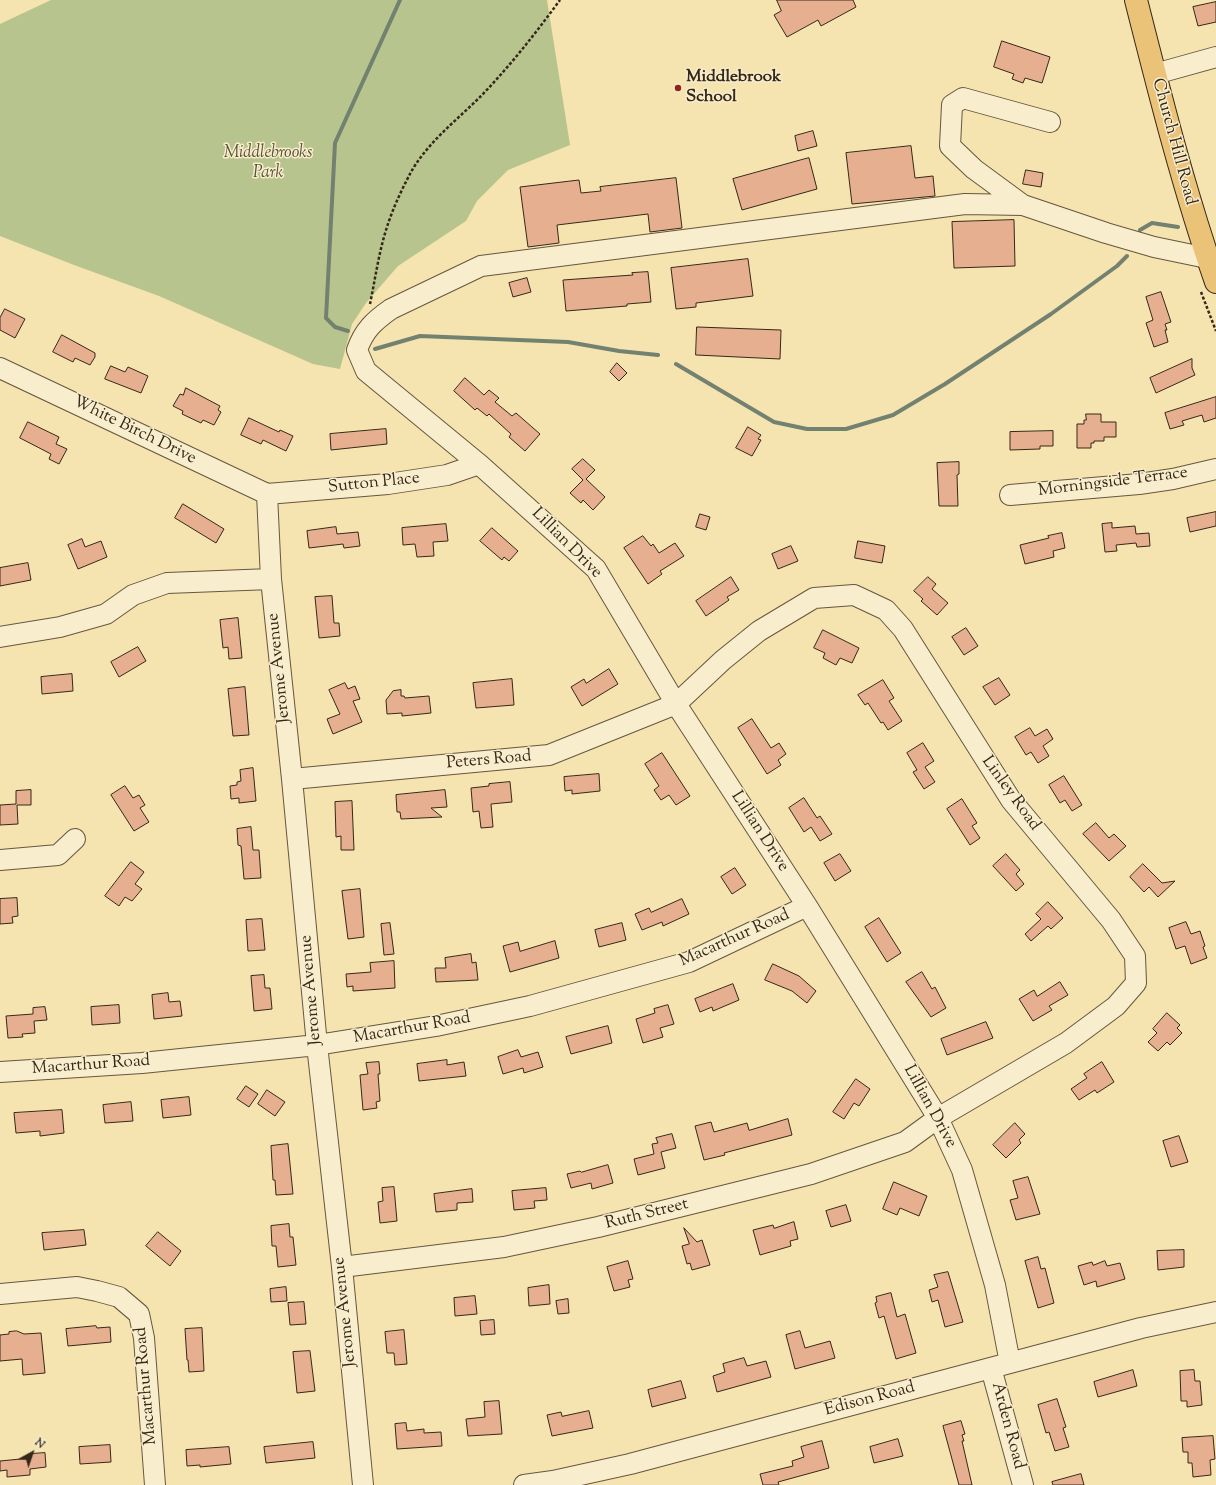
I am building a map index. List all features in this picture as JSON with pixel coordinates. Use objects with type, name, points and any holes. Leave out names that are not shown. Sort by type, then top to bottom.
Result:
[{"type":"main road","name":"Church Hill Road","points":[[1136,0],[1198,231],[1207,258],[1208,285]]},
{"type":"street","points":[[1155,74],[1216,57]]},
{"type":"street","points":[[1050,122],[963,98],[952,105],[950,146],[974,169],[1023,205],[1106,233],[1154,247],[1207,258]]},
{"type":"street","name":"Lillian Drive","points":[[1010,1363],[995,1285],[962,1170],[938,1118],[807,906],[676,704],[596,569],[480,464],[366,372],[357,350],[362,336],[378,317],[391,309],[480,266],[965,204],[1023,205]]},
{"type":"street","name":"White Birch Drive","points":[[0,368],[267,494]]},
{"type":"street","name":"Sutton Place","points":[[267,494],[388,484],[447,475],[480,464]]},
{"type":"street","name":"Morningside Terrace","points":[[1010,494],[1139,484],[1173,479],[1216,469]]},
{"type":"street","name":"Jerome Avenue","points":[[267,494],[270,579],[292,779],[317,1045],[342,1267],[363,1485]]},
{"type":"street","points":[[0,637],[60,627],[106,614],[133,595],[168,583],[270,579]]},
{"type":"street","name":"Linley Road","points":[[676,704],[723,660],[759,631],[814,598],[854,596],[886,610],[903,629],[1010,800],[1111,920],[1135,956],[1136,983],[1116,1006],[1066,1043],[938,1118]]},
{"type":"street","name":"Peters Road","points":[[292,779],[550,755],[676,704]]},
{"type":"street","points":[[0,860],[58,855],[74,839]]},
{"type":"street","name":"Macarthur Road","points":[[0,1072],[142,1062],[317,1045],[436,1026],[530,1006],[689,962],[807,906]]},
{"type":"street","name":"Ruth Street","points":[[342,1267],[504,1247],[598,1227],[811,1174],[905,1142],[938,1118]]},
{"type":"street","name":"Macarthur Road","points":[[0,1294],[76,1287],[119,1297],[139,1314],[144,1338],[155,1485]]},
{"type":"street","name":"Edison Road","points":[[524,1485],[553,1481],[630,1464],[1141,1328],[1216,1312]]},
{"type":"street","name":"Arden Road","points":[[991,1368],[1023,1485]]},
{"type":"path","points":[[370,307],[387,228],[395,206],[412,171],[430,146],[514,61],[560,0]]},
{"type":"path","points":[[1208,285],[1216,331]]},
{"type":"green space","name":"Middlebrooks Park","points":[[51,0],[547,0],[570,145],[508,170],[477,201],[466,221],[398,266],[366,303],[352,324],[340,369],[313,364],[159,296],[0,236],[0,24]]},
{"type":"building","points":[[777,0],[853,0],[856,7],[821,26],[818,20],[787,37],[774,15],[781,11]]},
{"type":"building","points":[[1216,2],[1216,22],[1198,26],[1193,7]]},
{"type":"building","points":[[1002,41],[1050,57],[1042,83],[1025,78],[1023,83],[1012,79],[1014,74],[994,67]]},
{"type":"building","points":[[813,131],[817,146],[798,151],[795,136]]},
{"type":"building","points":[[911,146],[915,178],[933,176],[935,196],[852,204],[846,153]]},
{"type":"building","points":[[809,158],[817,189],[742,210],[733,179]]},
{"type":"building","points":[[1026,170],[1043,173],[1041,187],[1023,184]]},
{"type":"building","points":[[676,178],[682,228],[650,232],[648,214],[557,225],[559,243],[528,247],[520,187],[579,180],[581,193],[601,191],[600,187]]},
{"type":"building","points":[[1014,220],[1015,266],[954,268],[952,222]]},
{"type":"building","points":[[748,259],[753,296],[696,303],[696,307],[676,309],[671,268]]},
{"type":"building","points":[[648,272],[651,302],[627,304],[627,306],[566,311],[563,280],[633,275],[632,273]]},
{"type":"building","points":[[527,278],[531,292],[513,297],[509,283]]},
{"type":"building","points":[[1161,292],[1171,322],[1165,324],[1168,342],[1154,347],[1146,323],[1153,320],[1146,297]]},
{"type":"building","points":[[5,309],[25,319],[15,338],[0,330],[0,318]]},
{"type":"building","points":[[697,327],[781,330],[780,359],[696,355]]},
{"type":"building","points":[[62,335],[95,353],[95,357],[90,365],[75,358],[73,362],[53,352]]},
{"type":"building","points":[[1192,359],[1192,368],[1195,375],[1156,393],[1150,378]]},
{"type":"building","points":[[617,363],[627,373],[619,381],[610,372]]},
{"type":"building","points":[[111,366],[125,372],[128,367],[148,376],[141,393],[105,379]]},
{"type":"building","points":[[465,378],[484,395],[489,390],[499,398],[495,402],[512,416],[516,413],[540,434],[525,451],[509,437],[511,434],[489,414],[487,416],[477,408],[475,410],[454,391]]},
{"type":"building","points":[[186,388],[220,406],[218,410],[221,412],[214,425],[203,420],[201,423],[182,414],[183,411],[173,406],[180,394],[183,395]]},
{"type":"building","points":[[1216,397],[1216,418],[1204,422],[1202,415],[1182,421],[1184,425],[1170,429],[1165,413]]},
{"type":"building","points":[[1086,414],[1101,414],[1101,422],[1116,422],[1116,437],[1104,437],[1104,441],[1094,441],[1094,443],[1091,443],[1091,448],[1077,448],[1077,424],[1084,424]]},
{"type":"building","points":[[249,418],[279,432],[280,430],[293,436],[286,451],[263,440],[261,444],[241,435]]},
{"type":"building","points":[[28,422],[59,437],[56,444],[67,449],[59,464],[49,459],[51,454],[20,438]]},
{"type":"building","points":[[748,427],[761,435],[758,439],[761,440],[752,456],[736,448]]},
{"type":"building","points":[[386,429],[387,444],[331,450],[330,434]]},
{"type":"building","points":[[1053,431],[1053,446],[1040,446],[1040,449],[1010,450],[1010,432]]},
{"type":"building","points":[[583,459],[595,470],[586,479],[605,497],[593,510],[583,500],[581,503],[570,493],[583,480],[572,469]]},
{"type":"building","points":[[959,462],[959,474],[957,475],[958,506],[939,506],[937,463]]},
{"type":"building","points":[[183,504],[224,529],[216,543],[175,518]]},
{"type":"building","points":[[1216,512],[1216,526],[1190,532],[1187,518]]},
{"type":"building","points":[[700,514],[710,517],[706,530],[696,527]]},
{"type":"building","points":[[1112,523],[1112,528],[1135,526],[1136,534],[1149,533],[1150,546],[1137,547],[1136,543],[1116,545],[1117,551],[1105,552],[1102,524]]},
{"type":"building","points":[[446,524],[448,541],[433,542],[434,556],[417,557],[415,544],[403,545],[402,528]]},
{"type":"building","points":[[336,527],[337,534],[358,532],[360,546],[344,548],[343,544],[309,548],[307,531]]},
{"type":"building","points":[[492,528],[518,551],[509,561],[504,557],[502,560],[480,541]]},
{"type":"building","points":[[1062,533],[1065,548],[1053,551],[1054,557],[1025,564],[1020,545],[1049,538],[1048,536]]},
{"type":"building","points":[[643,536],[651,546],[653,544],[659,553],[675,543],[684,556],[660,571],[662,574],[648,584],[624,548]]},
{"type":"building","points":[[82,539],[85,547],[101,541],[107,557],[78,569],[68,545]]},
{"type":"building","points":[[858,541],[885,546],[882,563],[855,558]]},
{"type":"building","points":[[791,546],[798,561],[778,569],[772,554]]},
{"type":"building","points":[[28,563],[31,580],[0,586],[0,568]]},
{"type":"building","points":[[731,577],[739,590],[727,597],[729,600],[706,616],[696,601]]},
{"type":"building","points":[[928,577],[936,584],[932,589],[948,603],[937,615],[921,601],[923,599],[914,591]]},
{"type":"building","points":[[332,596],[334,623],[339,623],[340,636],[319,638],[315,597]]},
{"type":"building","points":[[238,618],[242,658],[229,659],[228,647],[223,648],[220,620]]},
{"type":"building","points":[[966,628],[978,646],[964,655],[952,637]]},
{"type":"building","points":[[823,630],[859,648],[852,663],[840,658],[836,665],[823,658],[825,653],[814,648]]},
{"type":"building","points":[[138,647],[146,661],[119,677],[111,662]]},
{"type":"building","points":[[609,669],[618,684],[582,706],[571,687],[584,679],[586,683]]},
{"type":"building","points":[[72,674],[73,691],[42,694],[41,677]]},
{"type":"building","points":[[999,678],[1010,695],[995,705],[983,687]]},
{"type":"building","points":[[512,679],[514,705],[476,708],[473,683]]},
{"type":"building","points":[[883,680],[894,698],[889,701],[902,721],[888,730],[883,722],[881,723],[868,703],[865,705],[858,695]]},
{"type":"building","points":[[345,683],[348,689],[355,686],[360,699],[353,701],[362,722],[333,734],[327,719],[340,714],[329,690]]},
{"type":"building","points":[[245,687],[249,735],[233,736],[228,689]]},
{"type":"building","points":[[401,690],[401,696],[404,696],[405,698],[429,696],[431,713],[402,716],[402,713],[387,714],[386,700],[393,691]]},
{"type":"building","points":[[752,719],[771,748],[779,743],[786,754],[778,760],[781,765],[767,774],[738,728]]},
{"type":"building","points":[[1030,728],[1035,736],[1047,729],[1053,739],[1043,746],[1049,756],[1038,763],[1031,752],[1026,755],[1015,737]]},
{"type":"building","points":[[923,743],[934,761],[925,767],[935,782],[924,789],[913,772],[917,770],[907,753]]},
{"type":"building","points":[[662,753],[690,796],[676,805],[669,795],[661,800],[654,790],[659,786],[645,764]]},
{"type":"building","points":[[253,768],[256,801],[239,803],[239,798],[231,799],[230,786],[237,785],[237,782],[241,781],[240,770]]},
{"type":"building","points":[[599,774],[600,791],[572,794],[572,790],[565,791],[564,777]]},
{"type":"building","points":[[1064,776],[1082,805],[1072,811],[1065,800],[1060,803],[1049,785]]},
{"type":"building","points":[[510,782],[512,802],[491,804],[493,827],[481,828],[479,811],[473,812],[471,788],[489,786],[489,784]]},
{"type":"building","points":[[125,786],[133,798],[139,795],[145,805],[140,808],[149,822],[134,831],[111,795]]},
{"type":"building","points":[[31,790],[31,805],[17,805],[18,824],[0,825],[0,805],[16,804],[16,791]]},
{"type":"building","points":[[445,790],[447,807],[431,808],[442,817],[401,819],[400,812],[397,812],[396,795]]},
{"type":"building","points":[[804,798],[817,818],[820,816],[832,834],[820,841],[811,827],[804,832],[789,808]]},
{"type":"building","points":[[962,799],[977,823],[972,826],[980,838],[970,845],[947,809]]},
{"type":"building","points":[[352,801],[354,850],[341,850],[341,836],[336,837],[335,802]]},
{"type":"building","points":[[1096,823],[1109,838],[1114,834],[1126,846],[1109,861],[1083,834]]},
{"type":"building","points":[[251,827],[253,850],[259,850],[261,878],[244,879],[241,846],[238,845],[237,829]]},
{"type":"building","points":[[840,854],[851,871],[835,881],[824,863]]},
{"type":"building","points":[[1006,854],[1020,870],[1016,874],[1024,884],[1016,891],[993,866]]},
{"type":"building","points":[[131,862],[144,872],[135,884],[142,889],[132,901],[125,897],[119,906],[105,896]]},
{"type":"building","points":[[1143,864],[1162,883],[1175,881],[1158,897],[1149,887],[1144,892],[1130,877]]},
{"type":"building","points":[[735,868],[746,885],[732,894],[721,877]]},
{"type":"building","points":[[360,889],[364,937],[348,939],[342,891]]},
{"type":"building","points":[[17,898],[18,916],[12,917],[13,923],[0,924],[0,899]]},
{"type":"building","points":[[682,899],[689,914],[663,926],[662,922],[642,930],[635,914],[649,908],[651,912]]},
{"type":"building","points":[[1048,902],[1063,918],[1051,929],[1048,926],[1031,941],[1025,934],[1041,919],[1036,914]]},
{"type":"building","points":[[879,918],[901,953],[887,962],[865,927]]},
{"type":"building","points":[[262,919],[265,950],[248,951],[246,920]]},
{"type":"building","points":[[1186,922],[1191,934],[1200,931],[1207,958],[1191,964],[1185,946],[1176,949],[1169,928]]},
{"type":"building","points":[[390,923],[394,954],[384,955],[381,924]]},
{"type":"building","points":[[622,923],[626,940],[599,947],[595,930]]},
{"type":"building","points":[[555,941],[559,958],[510,972],[503,946],[518,942],[520,951]]},
{"type":"building","points":[[471,954],[472,963],[476,962],[478,980],[436,982],[435,968],[446,968],[445,958]]},
{"type":"building","points":[[394,961],[395,988],[353,991],[353,986],[347,987],[346,974],[371,972],[370,963]]},
{"type":"building","points":[[773,964],[799,976],[816,991],[807,1003],[792,991],[765,980]]},
{"type":"building","points":[[922,972],[932,989],[935,987],[946,1008],[931,1017],[906,982]]},
{"type":"building","points":[[264,975],[265,988],[270,988],[272,1009],[254,1011],[251,976]]},
{"type":"building","points":[[1060,982],[1068,995],[1049,1006],[1052,1010],[1033,1021],[1019,999],[1034,990],[1037,996]]},
{"type":"building","points":[[733,984],[739,1000],[713,1011],[712,1007],[700,1012],[695,999]]},
{"type":"building","points":[[168,993],[169,1002],[180,1001],[182,1016],[154,1019],[152,995]]},
{"type":"building","points":[[119,1005],[120,1023],[92,1025],[91,1007]]},
{"type":"building","points":[[668,1005],[674,1024],[660,1028],[663,1037],[643,1043],[636,1019],[655,1013],[654,1009]]},
{"type":"building","points":[[45,1007],[47,1020],[34,1021],[35,1033],[22,1034],[23,1037],[8,1038],[6,1016],[33,1014],[33,1008]]},
{"type":"building","points":[[1167,1013],[1180,1025],[1177,1028],[1182,1033],[1170,1045],[1167,1042],[1158,1051],[1148,1042],[1157,1033],[1153,1029]]},
{"type":"building","points":[[986,1022],[993,1038],[947,1055],[941,1039]]},
{"type":"building","points":[[608,1026],[612,1043],[571,1054],[566,1037]]},
{"type":"building","points":[[518,1050],[521,1057],[538,1052],[543,1067],[524,1073],[523,1068],[503,1074],[498,1057]]},
{"type":"building","points":[[447,1060],[447,1065],[464,1062],[466,1076],[419,1081],[417,1064]]},
{"type":"building","points":[[379,1062],[380,1074],[378,1074],[380,1101],[376,1102],[377,1108],[363,1110],[360,1075],[368,1074],[366,1063]]},
{"type":"building","points":[[1102,1062],[1114,1082],[1097,1093],[1095,1090],[1079,1100],[1071,1089],[1087,1078],[1084,1074]]},
{"type":"building","points":[[856,1079],[870,1089],[859,1106],[854,1103],[844,1119],[833,1112]]},
{"type":"building","points":[[246,1086],[258,1094],[249,1107],[237,1099]]},
{"type":"building","points":[[267,1090],[285,1102],[275,1116],[258,1104]]},
{"type":"building","points":[[189,1097],[191,1115],[163,1118],[161,1100]]},
{"type":"building","points":[[131,1102],[133,1121],[105,1123],[103,1105]]},
{"type":"building","points":[[62,1110],[64,1133],[40,1136],[40,1131],[16,1133],[14,1113]]},
{"type":"building","points":[[788,1119],[792,1135],[724,1153],[725,1155],[704,1160],[695,1126],[711,1122],[714,1132],[747,1123],[749,1130]]},
{"type":"building","points":[[1015,1123],[1025,1134],[1019,1140],[1021,1143],[1006,1158],[993,1145]]},
{"type":"building","points":[[672,1134],[676,1148],[661,1152],[665,1168],[638,1175],[634,1159],[654,1154],[652,1144],[658,1143],[656,1138]]},
{"type":"building","points":[[1179,1136],[1188,1162],[1171,1167],[1163,1141]]},
{"type":"building","points":[[288,1144],[293,1194],[276,1195],[275,1180],[273,1180],[271,1146]]},
{"type":"building","points":[[608,1165],[613,1183],[592,1189],[591,1183],[571,1188],[567,1174]]},
{"type":"building","points":[[1028,1177],[1040,1214],[1016,1220],[1010,1200],[1018,1198],[1013,1181]]},
{"type":"building","points":[[894,1182],[927,1196],[919,1216],[900,1208],[897,1215],[883,1209]]},
{"type":"building","points":[[394,1187],[397,1221],[380,1223],[378,1202],[383,1201],[382,1188]]},
{"type":"building","points":[[546,1188],[547,1200],[534,1201],[535,1208],[514,1210],[512,1191]]},
{"type":"building","points":[[472,1189],[473,1202],[457,1203],[457,1210],[436,1212],[434,1194]]},
{"type":"building","points":[[846,1205],[851,1221],[831,1227],[826,1211]]},
{"type":"building","points":[[794,1222],[798,1239],[790,1241],[791,1246],[760,1255],[753,1230],[773,1225],[774,1228]]},
{"type":"building","points":[[289,1224],[290,1237],[293,1237],[296,1265],[278,1267],[276,1246],[272,1246],[271,1226]]},
{"type":"building","points":[[684,1228],[697,1242],[702,1240],[710,1265],[692,1270],[690,1263],[687,1264],[682,1246],[689,1244]]},
{"type":"building","points":[[84,1230],[86,1245],[44,1250],[42,1233]]},
{"type":"building","points":[[158,1232],[181,1251],[170,1266],[146,1246]]},
{"type":"building","points":[[1184,1250],[1184,1267],[1158,1270],[1157,1251]]},
{"type":"building","points":[[1038,1257],[1041,1269],[1045,1268],[1054,1303],[1038,1308],[1025,1261]]},
{"type":"building","points":[[628,1261],[633,1279],[628,1280],[630,1287],[614,1291],[607,1267]]},
{"type":"building","points":[[1105,1261],[1107,1266],[1120,1263],[1125,1279],[1097,1287],[1096,1281],[1084,1285],[1078,1266],[1092,1262],[1093,1265]]},
{"type":"building","points":[[948,1272],[963,1322],[945,1327],[938,1300],[932,1302],[929,1290],[938,1287],[934,1275]]},
{"type":"building","points":[[549,1285],[550,1304],[529,1306],[528,1288]]},
{"type":"building","points":[[286,1287],[287,1301],[271,1302],[270,1289]]},
{"type":"building","points":[[891,1293],[897,1317],[905,1314],[916,1353],[896,1359],[884,1316],[879,1318],[875,1303],[877,1302],[876,1297]]},
{"type":"building","points":[[475,1296],[477,1314],[455,1316],[454,1298]]},
{"type":"building","points":[[568,1299],[569,1313],[558,1314],[556,1301]]},
{"type":"building","points":[[304,1302],[306,1324],[290,1325],[288,1303]]},
{"type":"building","points":[[494,1320],[495,1334],[481,1335],[480,1321]]},
{"type":"building","points":[[96,1326],[97,1328],[110,1327],[111,1342],[68,1346],[66,1329]]},
{"type":"building","points":[[202,1328],[204,1371],[189,1372],[185,1329]]},
{"type":"building","points":[[404,1330],[407,1364],[395,1365],[394,1353],[387,1353],[385,1332]]},
{"type":"building","points":[[17,1331],[24,1334],[41,1333],[45,1373],[23,1375],[22,1359],[0,1361],[0,1335]]},
{"type":"building","points":[[800,1331],[805,1348],[830,1341],[835,1358],[795,1369],[786,1335]]},
{"type":"building","points":[[310,1351],[315,1391],[297,1393],[293,1352]]},
{"type":"building","points":[[744,1358],[747,1366],[766,1361],[771,1377],[717,1392],[713,1376],[725,1372],[723,1364]]},
{"type":"building","points":[[1133,1370],[1137,1386],[1098,1397],[1094,1382]]},
{"type":"building","points":[[1194,1370],[1195,1381],[1200,1381],[1202,1405],[1187,1407],[1187,1401],[1181,1401],[1180,1371]]},
{"type":"building","points":[[681,1381],[686,1398],[652,1407],[648,1390]]},
{"type":"building","points":[[1057,1399],[1066,1427],[1063,1428],[1069,1447],[1055,1451],[1049,1432],[1046,1433],[1038,1405]]},
{"type":"building","points":[[499,1401],[502,1434],[468,1436],[466,1419],[485,1417],[484,1402]]},
{"type":"building","points":[[589,1411],[593,1428],[552,1436],[547,1415],[561,1412],[562,1416]]},
{"type":"building","points":[[961,1421],[965,1434],[962,1435],[964,1441],[962,1441],[972,1485],[959,1485],[943,1426]]},
{"type":"building","points":[[406,1423],[407,1431],[424,1429],[424,1433],[441,1432],[442,1446],[397,1449],[395,1424]]},
{"type":"building","points":[[1213,1436],[1215,1459],[1210,1460],[1211,1475],[1193,1477],[1192,1463],[1188,1463],[1188,1452],[1183,1452],[1182,1438]]},
{"type":"building","points":[[898,1439],[903,1456],[874,1463],[870,1447]]},
{"type":"building","points":[[822,1441],[829,1468],[778,1482],[779,1485],[763,1485],[760,1474],[793,1466],[792,1461],[804,1457],[801,1447]]},
{"type":"building","points":[[313,1442],[315,1458],[266,1463],[264,1447]]},
{"type":"building","points":[[110,1445],[111,1462],[80,1464],[79,1447]]},
{"type":"building","points":[[229,1447],[231,1464],[200,1467],[200,1465],[187,1466],[186,1450]]},
{"type":"building","points":[[45,1453],[46,1467],[30,1469],[30,1475],[7,1477],[7,1470],[0,1471],[0,1461],[31,1458],[31,1454]]},
{"type":"building","points":[[1081,1474],[1084,1485],[1053,1485],[1052,1482]]},
{"type":"waterway","points":[[348,331],[335,327],[326,318],[335,143],[400,0]]},
{"type":"waterway","points":[[1140,230],[1152,223],[1178,227]]},
{"type":"waterway","points":[[676,364],[774,422],[807,429],[846,429],[893,415],[945,384],[1051,314],[1117,266],[1127,256]]},
{"type":"waterway","points":[[375,349],[420,336],[568,342],[619,351],[658,355]]},
{"type":"place","name":"Middlebrook School","points":[[678,88]]}]
